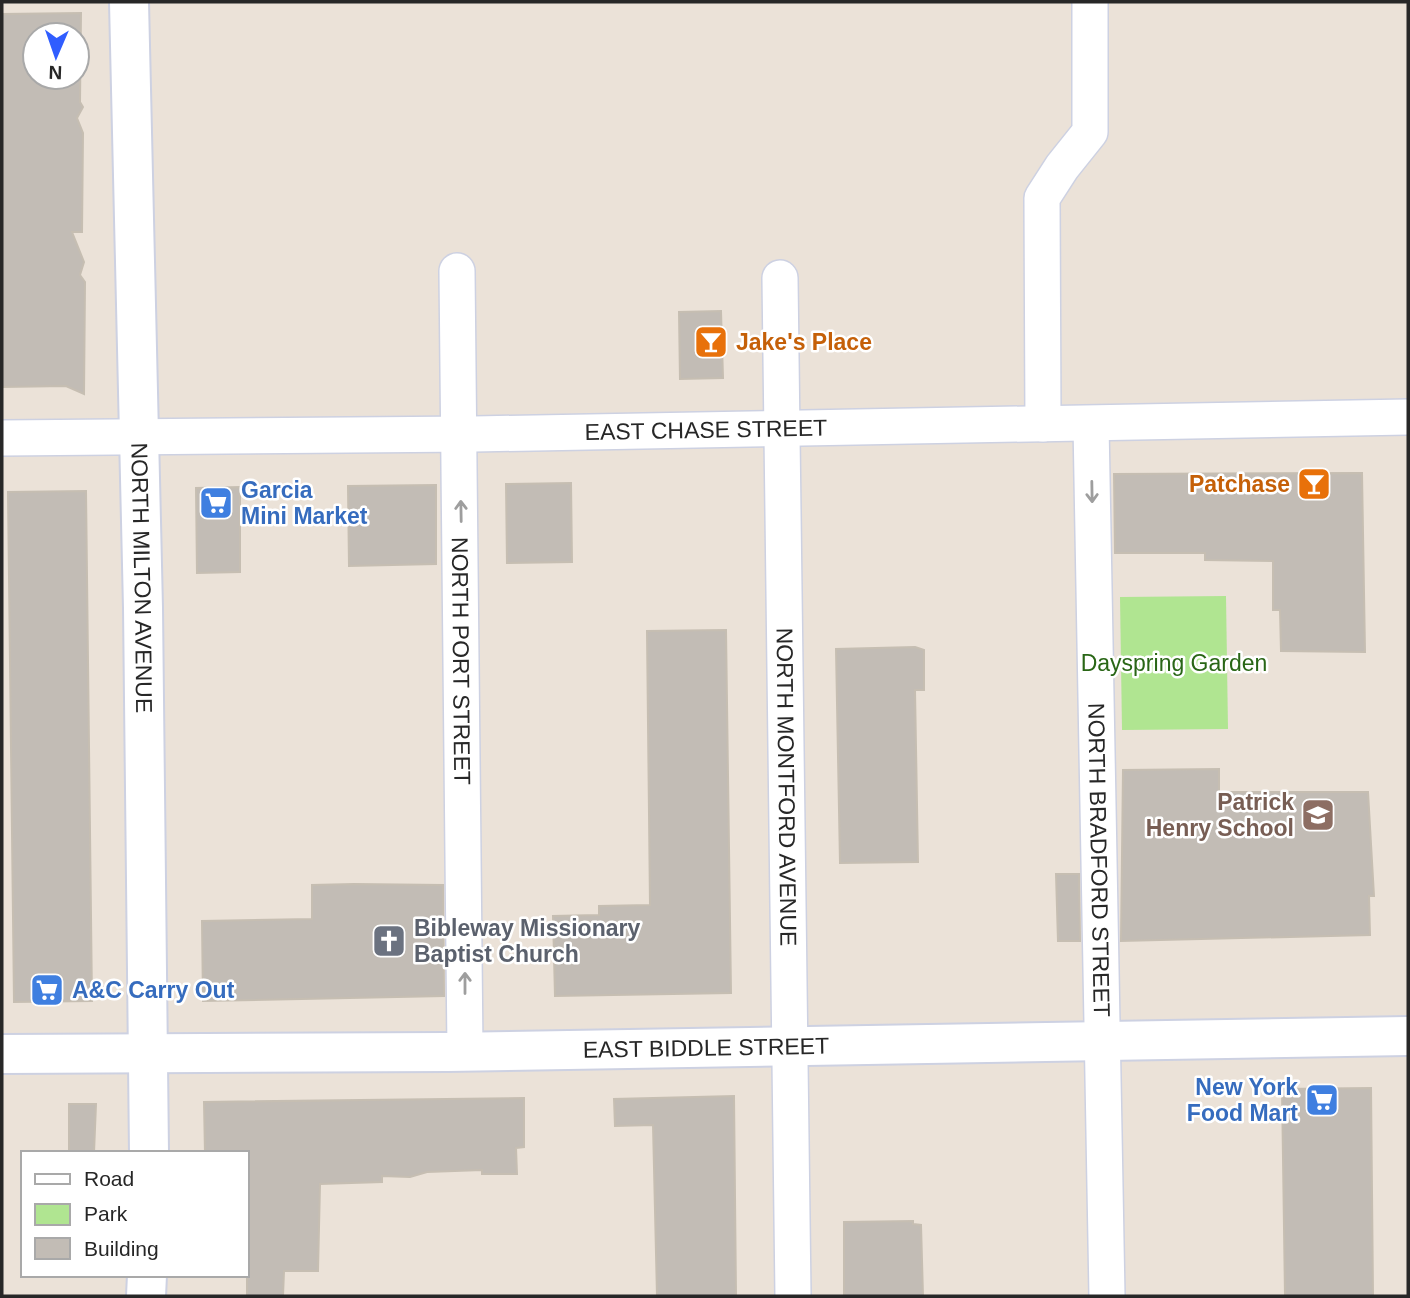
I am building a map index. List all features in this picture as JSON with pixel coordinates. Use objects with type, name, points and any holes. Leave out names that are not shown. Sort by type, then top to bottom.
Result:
[{"type":"street","name":"NORTH MILTON AVENUE","points":[[129,2],[140,437],[149,1151]]},
{"type":"street","points":[[1043,424],[1042,198],[1090,132],[1090,2]]},
{"type":"street","name":"NORTH PORT STREET","points":[[457,271],[465,1051]]},
{"type":"street","name":"NORTH MONTFORD AVENUE","points":[[780,278],[793,1296]]},
{"type":"street","name":"EAST CHASE STREET","points":[[2,438],[459,434],[782,426],[1091,424],[1408,417]]},
{"type":"street","name":"NORTH BRADFORD STREET","points":[[1091,424],[1107,1296]]},
{"type":"street","name":"EAST BIDDLE STREET","points":[[2,1054],[465,1051],[1408,1036]]},
{"type":"street","points":[[146,1296],[147,1277]]},
{"type":"green space","name":"Dayspring Garden","points":[[1226,596],[1228,729],[1122,730],[1120,597]]},
{"type":"building","points":[[81,13],[81,21],[21,21],[21,91],[80,91],[83,107],[77,118],[83,133],[82,232],[72,232],[84,262],[80,275],[85,282],[84,394],[66,386],[2,387],[2,14]]},
{"type":"building","points":[[721,311],[723,378],[680,379],[679,312]]},
{"type":"building","points":[[1362,473],[1365,652],[1281,651],[1280,610],[1273,610],[1273,561],[1205,560],[1205,553],[1115,553],[1114,474]]},
{"type":"building","points":[[571,483],[572,562],[507,563],[506,484]]},
{"type":"building","points":[[436,485],[436,564],[349,566],[348,486]]},
{"type":"building","points":[[240,487],[240,572],[197,573],[196,488]]},
{"type":"building","points":[[86,491],[92,1001],[14,1002],[8,492]]},
{"type":"building","points":[[726,630],[731,993],[555,996],[553,916],[599,915],[599,906],[650,905],[647,631]]},
{"type":"building","points":[[915,647],[924,650],[924,690],[915,690],[918,862],[840,863],[836,649]]},
{"type":"building","points":[[1219,769],[1219,792],[1368,792],[1374,896],[1369,896],[1370,935],[1121,941],[1123,770]]},
{"type":"building","points":[[1056,874],[1079,874],[1080,941],[1058,941]]},
{"type":"building","points":[[312,885],[443,885],[444,996],[203,1001],[202,921],[312,919]]},
{"type":"building","points":[[1371,1088],[1373,1296],[1285,1296],[1282,1089]]},
{"type":"building","points":[[734,1096],[736,1296],[657,1296],[653,1125],[615,1126],[614,1099]]},
{"type":"building","points":[[524,1098],[524,1147],[516,1148],[517,1174],[482,1174],[482,1170],[427,1172],[410,1177],[382,1176],[382,1182],[320,1184],[318,1271],[284,1271],[283,1296],[247,1296],[248,1151],[205,1151],[204,1102]]},
{"type":"building","points":[[69,1104],[96,1104],[94,1151],[69,1151]]},
{"type":"building","points":[[913,1221],[913,1224],[921,1225],[923,1296],[844,1296],[844,1222]]},
{"type":"place","name":"Jake's Place","points":[[711,342]]},
{"type":"place","name":"Patchase","points":[[1314,484]]},
{"type":"place","name":"Garcia Mini Market","points":[[216,503]]},
{"type":"place","name":"Patrick Henry School","points":[[1318,815]]},
{"type":"place","name":"Bibleway Missionary Baptist Church","points":[[389,941]]},
{"type":"place","name":"A&C Carry Out","points":[[47,990]]},
{"type":"place","name":"New York Food Mart","points":[[1322,1100]]}]
